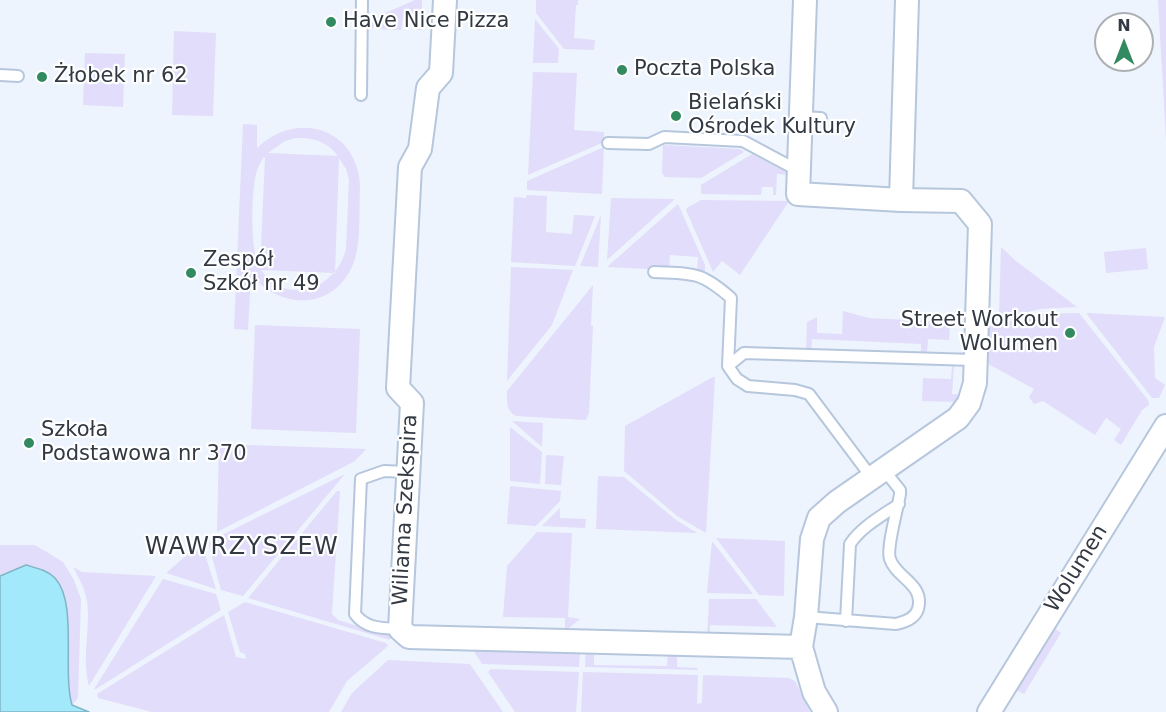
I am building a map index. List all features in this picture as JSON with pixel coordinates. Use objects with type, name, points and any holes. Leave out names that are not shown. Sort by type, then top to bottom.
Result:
[{"type":"street","name":"Wiliama Szekspira","points":[[445,0],[441,74],[428,88],[420,149],[410,167],[398,388],[412,403],[400,629],[409,637],[801,647]]},
{"type":"street","points":[[805,0],[811,117],[799,171],[798,194],[961,201],[980,224],[975,383],[969,403],[958,418],[837,502],[819,518],[812,539],[809,554],[806,617],[801,647],[814,692],[826,712]]},
{"type":"street","points":[[901,200],[907,0]]},
{"type":"street","name":"Wolumen","points":[[989,712],[1166,426]]},
{"type":"lane","points":[[361,95],[362,0]]},
{"type":"lane","points":[[0,75],[18,76]]},
{"type":"lane","points":[[608,143],[649,144],[664,137],[743,141],[799,171]]},
{"type":"lane","points":[[654,272],[695,274],[712,281],[731,298],[728,366],[736,379],[748,386],[795,390],[809,394],[878,474],[900,490],[889,558],[917,591],[918,610],[914,616],[896,624],[806,617]]},
{"type":"lane","points":[[728,366],[744,353],[974,360]]},
{"type":"lane","points":[[400,629],[362,623],[355,614],[361,479],[384,471],[407,472]]},
{"type":"lane","points":[[846,621],[850,544],[870,524],[899,504]]},
{"type":"shaded area","points":[[415,0],[422,0],[422,30],[417,30],[417,17],[403,18],[401,30],[377,29],[378,26],[367,29],[367,21]]},
{"type":"shaded area","points":[[536,0],[578,0],[574,38],[595,40],[594,50],[564,49],[536,13]]},
{"type":"shaded area","points":[[1158,0],[1166,0],[1166,139]]},
{"type":"shaded area","points":[[535,19],[559,49],[558,63],[533,63]]},
{"type":"shaded area","points":[[174,31],[216,33],[213,116],[172,115]]},
{"type":"shaded area","points":[[85,53],[125,54],[123,107],[83,105]]},
{"type":"shaded area","points":[[533,72],[577,73],[574,130],[604,132],[604,142],[528,175]]},
{"type":"shaded area","points":[[243,124],[257,125],[257,148],[272,136],[289,130],[306,128],[322,130],[336,138],[348,149],[356,165],[360,184],[359,232],[355,259],[347,276],[336,288],[323,296],[309,300],[293,300],[278,295],[264,287],[251,275],[248,330],[234,329]],"holes":[[[308,138],[325,144],[338,156],[268,153],[285,141]],[[264,157],[260,268],[254,250],[252,208],[258,168]],[[339,158],[349,179],[346,249],[341,263],[335,270]],[[261,270],[333,273],[322,283],[297,290],[284,288],[272,281]]]},
{"type":"shaded area","points":[[663,145],[740,149],[744,152],[701,178],[665,177],[662,173]]},
{"type":"shaded area","points":[[604,147],[602,194],[527,190],[527,181]]},
{"type":"shaded area","points":[[752,154],[791,175],[777,174],[776,195],[773,195],[773,187],[762,187],[761,195],[701,194],[701,185]]},
{"type":"shaded area","points":[[527,195],[547,196],[546,232],[572,234],[574,215],[595,216],[575,266],[511,262],[514,197],[526,198]]},
{"type":"shaded area","points":[[611,198],[675,199],[607,260]]},
{"type":"shaded area","points":[[701,200],[789,201],[740,275],[722,261],[713,272],[686,210]]},
{"type":"shaded area","points":[[678,204],[705,265],[705,272],[697,272],[698,257],[670,255],[669,270],[607,267]]},
{"type":"shaded area","points":[[601,215],[598,267],[580,266]]},
{"type":"shaded area","points":[[1001,247],[1077,307],[1040,309],[984,323],[986,314],[999,314]]},
{"type":"shaded area","points":[[1146,248],[1148,269],[1106,273],[1104,252]]},
{"type":"shaded area","points":[[511,267],[573,270],[552,325],[507,381]]},
{"type":"shaded area","points":[[593,285],[589,413],[586,420],[516,416],[509,409],[507,391]]},
{"type":"shaded area","points":[[843,311],[869,318],[946,322],[950,325],[949,340],[928,339],[927,354],[921,357],[921,344],[812,339],[811,352],[806,352],[807,322],[817,317],[817,333],[842,334]]},
{"type":"shaded area","points":[[1079,313],[1148,400],[1149,405],[1142,410],[1121,445],[1114,440],[1121,429],[1106,418],[1095,435],[1043,401],[1034,404],[1029,397],[1034,389],[983,361],[983,328],[1039,314]]},
{"type":"shaded area","points":[[1086,313],[1165,317],[1154,347],[1155,378],[1165,385],[1159,398],[1152,398]]},
{"type":"shaded area","points":[[255,325],[360,329],[356,433],[251,429]]},
{"type":"shaded area","points":[[952,366],[954,366],[952,394],[965,395],[951,413],[957,402],[922,401],[923,378],[951,379]]},
{"type":"shaded area","points":[[715,377],[706,533],[677,516],[624,471],[625,426]]},
{"type":"shaded area","points":[[512,421],[543,423],[542,447]]},
{"type":"shaded area","points":[[510,427],[542,452],[540,484],[510,481]]},
{"type":"shaded area","points":[[219,444],[366,449],[355,461],[217,532]]},
{"type":"shaded area","points":[[546,455],[564,456],[561,485],[545,484]]},
{"type":"shaded area","points":[[345,474],[243,596],[221,590],[208,542]]},
{"type":"shaded area","points":[[598,476],[624,477],[676,520],[697,533],[596,529]]},
{"type":"shaded area","points":[[510,486],[561,491],[560,501],[536,526],[507,524]]},
{"type":"shaded area","points":[[337,491],[340,491],[332,614],[338,620],[391,636],[390,640],[248,598]]},
{"type":"shaded area","points":[[560,508],[560,518],[586,519],[585,528],[542,526]]},
{"type":"shaded area","points":[[537,532],[572,533],[568,617],[580,619],[565,631],[565,618],[503,617],[507,566]]},
{"type":"shaded area","points":[[716,538],[785,541],[784,596],[759,595]]},
{"type":"shaded area","points":[[712,541],[753,594],[707,593]]},
{"type":"shaded area","points":[[0,545],[35,545],[63,562],[74,580],[81,599],[78,698],[72,705],[68,692],[0,576]]},
{"type":"shaded area","points":[[202,545],[216,589],[166,573],[196,547]]},
{"type":"shaded area","points":[[73,567],[82,572],[156,576],[89,686],[86,665],[87,601]]},
{"type":"shaded area","points":[[163,579],[216,594],[221,610],[94,689]]},
{"type":"shaded area","points":[[709,599],[756,599],[777,627],[710,625],[710,638],[707,638]]},
{"type":"shaded area","points":[[245,602],[386,643],[388,646],[347,681],[329,712],[152,712],[98,698],[97,694],[224,615],[236,657],[246,659],[245,654],[240,652],[228,612]]},
{"type":"shaded area","points":[[1054,628],[1061,633],[1024,694],[1016,690]]},
{"type":"shaded area","points":[[471,647],[580,650],[579,667],[482,664]]},
{"type":"shaded area","points":[[586,650],[594,651],[594,665],[667,666],[668,653],[677,654],[677,667],[697,668],[698,670],[585,667]]},
{"type":"shaded area","points":[[388,660],[470,664],[503,712],[341,712],[352,693]]},
{"type":"shaded area","points":[[491,669],[579,672],[576,712],[515,712],[488,672]]},
{"type":"shaded area","points":[[583,672],[698,675],[697,704],[702,703],[703,675],[789,678],[795,681],[810,712],[581,712]]},
{"type":"water","points":[[26,565],[52,575],[62,589],[68,620],[68,674],[72,705],[89,712],[0,712],[0,576]]},
{"type":"place","name":"Have Nice Pizza","points":[[331,22]]},
{"type":"place","name":"Poczta Polska","points":[[622,70]]},
{"type":"place","name":"Żłobek nr 62","points":[[42,77]]},
{"type":"place","name":"Bielański Ośrodek Kultury","points":[[676,116]]},
{"type":"place","name":"Zespół Szkół nr 49","points":[[191,273]]},
{"type":"place","name":"Street Workout Wolumen","points":[[1070,333]]},
{"type":"place","name":"Szkoła Podstawowa nr 370","points":[[29,443]]},
{"type":"district","name":"WAWRZYSZEW","points":[[242,548]]}]
